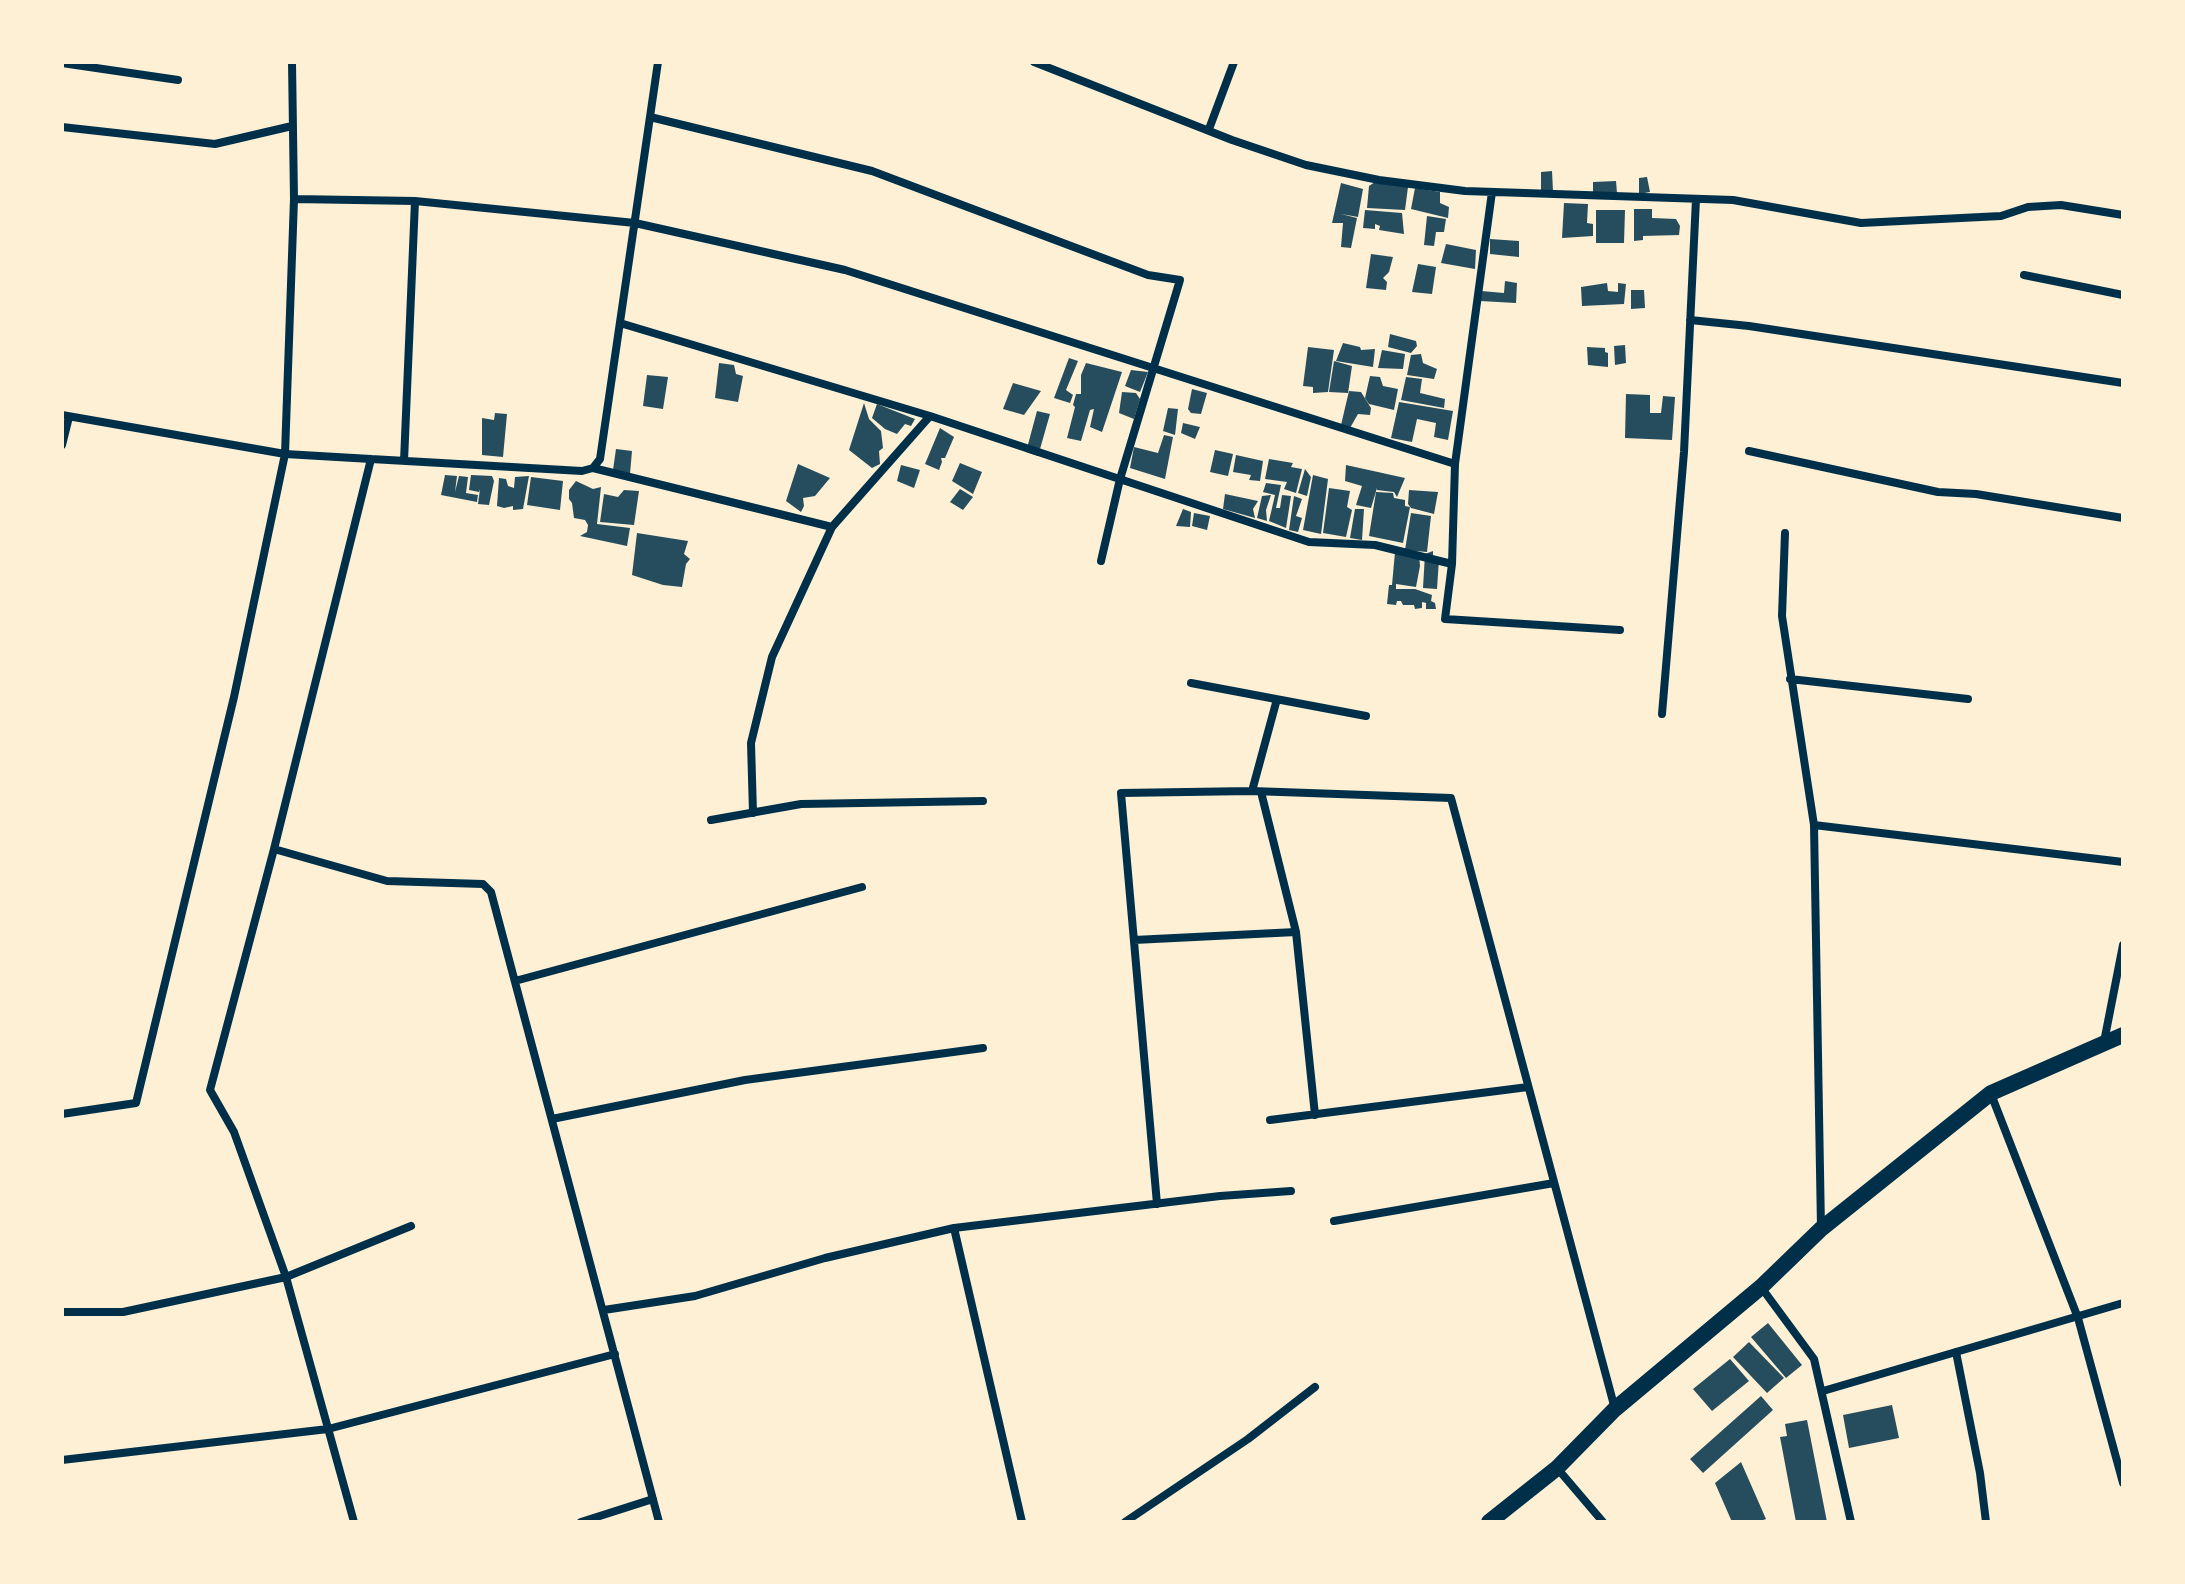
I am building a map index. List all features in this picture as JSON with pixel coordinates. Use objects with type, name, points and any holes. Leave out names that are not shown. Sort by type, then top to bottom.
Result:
[{"type":"main road","points":[[1489,1522],[1557,1468],[1615,1409],[1761,1287],[1821,1229],[1991,1093],[2123,1035]]},
{"type":"street","points":[[62,1114],[136,1103],[234,697],[285,454],[294,199],[292,62]]},
{"type":"street","points":[[593,468],[600,459],[658,62]]},
{"type":"street","points":[[1034,62],[1232,140],[1306,165],[1379,180],[1492,192],[1733,200],[1861,223],[2001,216],[2028,207],[2061,205],[2123,215]]},
{"type":"street","points":[[1209,129],[1234,62]]},
{"type":"street","points":[[62,63],[178,80]]},
{"type":"street","points":[[650,117],[872,171],[1148,275],[1180,280],[1120,479],[1101,561]]},
{"type":"street","points":[[62,127],[215,144],[292,126]]},
{"type":"street","points":[[1492,192],[1455,464],[1452,564],[1445,619],[1620,630]]},
{"type":"street","points":[[294,199],[415,201],[635,223],[845,270],[1455,464]]},
{"type":"street","points":[[1662,714],[1684,452],[1696,199]]},
{"type":"street","points":[[404,461],[415,201]]},
{"type":"street","points":[[2024,275],[2123,295]]},
{"type":"street","points":[[1690,320],[1749,326],[2123,383]]},
{"type":"street","points":[[620,323],[930,416],[1309,542],[1375,545],[1452,564]]},
{"type":"street","points":[[62,445],[66,416],[285,454],[582,471],[593,468],[832,527]]},
{"type":"street","points":[[753,813],[751,743],[772,657],[832,527],[930,416]]},
{"type":"street","points":[[1749,451],[1938,492],[1976,494],[2123,518]]},
{"type":"street","points":[[354,1522],[286,1277],[234,1132],[210,1090],[274,849],[371,459]]},
{"type":"street","points":[[1785,533],[1782,616],[1814,825],[1821,1229]]},
{"type":"street","points":[[1790,679],[1968,699]]},
{"type":"street","points":[[1191,683],[1366,716]]},
{"type":"street","points":[[1277,699],[1257,791],[1296,932],[1315,1115]]},
{"type":"street","points":[[1157,1204],[1121,793],[1257,791],[1451,798],[1615,1409]]},
{"type":"street","points":[[711,820],[801,804],[983,801]]},
{"type":"street","points":[[1814,825],[2123,862]]},
{"type":"street","points":[[274,849],[387,881],[483,884],[491,892],[659,1522]]},
{"type":"street","points":[[515,981],[862,887]]},
{"type":"street","points":[[1134,940],[1296,932]]},
{"type":"street","points":[[2103,1043],[2123,945]]},
{"type":"street","points":[[552,1119],[745,1080],[983,1048]]},
{"type":"street","points":[[1270,1120],[1528,1087]]},
{"type":"street","points":[[1991,1093],[2078,1318],[2123,1483]]},
{"type":"street","points":[[1334,1221],[1554,1183]]},
{"type":"street","points":[[604,1310],[695,1296],[825,1258],[954,1228],[1220,1196],[1291,1191]]},
{"type":"street","points":[[62,1312],[123,1312],[286,1277],[411,1226]]},
{"type":"street","points":[[954,1228],[1022,1522]]},
{"type":"street","points":[[1761,1287],[1814,1359],[1851,1522]]},
{"type":"street","points":[[1823,1391],[2123,1303]]},
{"type":"street","points":[[1956,1352],[1980,1473],[1986,1522]]},
{"type":"street","points":[[62,1460],[328,1429],[615,1354]]},
{"type":"street","points":[[1125,1522],[1248,1439],[1315,1387]]},
{"type":"street","points":[[1557,1468],[1603,1522]]},
{"type":"street","points":[[581,1522],[653,1499]]},
{"type":"building","points":[[1552,171],[1553,191],[1541,191],[1541,172]]},
{"type":"building","points":[[1647,177],[1650,192],[1639,194],[1639,178]]},
{"type":"building","points":[[1616,181],[1617,193],[1593,194],[1593,182]]},
{"type":"building","points":[[1375,182],[1408,187],[1405,210],[1367,208],[1369,186]]},
{"type":"building","points":[[1341,183],[1363,189],[1358,217],[1341,214],[1357,218],[1351,248],[1341,247],[1343,223],[1332,223]]},
{"type":"building","points":[[1415,188],[1440,192],[1440,203],[1449,207],[1448,218],[1411,209]]},
{"type":"building","points":[[1564,203],[1588,204],[1587,223],[1593,224],[1593,236],[1562,238]]},
{"type":"building","points":[[1634,209],[1652,209],[1652,218],[1676,219],[1680,226],[1679,235],[1643,236],[1643,240],[1634,241]]},
{"type":"building","points":[[1365,210],[1402,213],[1404,234],[1379,230],[1380,226],[1375,224],[1375,229],[1363,228]]},
{"type":"building","points":[[1596,210],[1625,210],[1624,243],[1596,243]]},
{"type":"building","points":[[1427,216],[1446,219],[1444,232],[1436,232],[1434,246],[1424,245]]},
{"type":"building","points":[[1490,239],[1519,241],[1519,257],[1490,254]]},
{"type":"building","points":[[1446,244],[1476,250],[1475,269],[1441,263]]},
{"type":"building","points":[[1371,254],[1393,257],[1389,272],[1383,278],[1387,282],[1386,290],[1366,288]]},
{"type":"building","points":[[1418,264],[1436,267],[1432,294],[1412,292]]},
{"type":"building","points":[[1505,281],[1517,283],[1516,303],[1480,301],[1481,291],[1504,293]]},
{"type":"building","points":[[1607,283],[1608,291],[1618,292],[1618,283],[1626,284],[1624,304],[1582,306],[1581,287]]},
{"type":"building","points":[[1631,290],[1644,290],[1645,308],[1631,309]]},
{"type":"building","points":[[1390,334],[1416,341],[1417,346],[1411,353],[1388,347]]},
{"type":"building","points":[[1343,343],[1360,347],[1361,350],[1375,349],[1373,367],[1336,361]]},
{"type":"building","points":[[1625,345],[1626,363],[1615,365],[1614,346]]},
{"type":"building","points":[[1308,347],[1334,350],[1328,392],[1313,393],[1313,387],[1303,386]]},
{"type":"building","points":[[1587,347],[1605,348],[1608,367],[1588,365]]},
{"type":"building","points":[[1382,350],[1405,354],[1403,369],[1378,368]]},
{"type":"building","points":[[1421,354],[1423,363],[1437,369],[1434,379],[1407,375],[1411,355]]},
{"type":"building","points":[[1069,358],[1078,361],[1066,390],[1073,395],[1070,403],[1054,398]]},
{"type":"building","points":[[1334,361],[1352,366],[1348,393],[1329,392]]},
{"type":"building","points":[[719,363],[734,365],[736,374],[743,376],[738,402],[715,398]]},
{"type":"building","points":[[1086,363],[1122,372],[1102,432],[1090,427],[1094,409],[1090,410],[1081,441],[1067,438],[1076,394],[1081,394],[1081,375]]},
{"type":"building","points":[[1131,370],[1148,372],[1140,392],[1125,386]]},
{"type":"building","points":[[647,375],[668,377],[663,409],[643,406]]},
{"type":"building","points":[[1370,376],[1380,377],[1383,386],[1398,389],[1394,410],[1369,404],[1365,398]]},
{"type":"building","points":[[1406,377],[1422,379],[1420,393],[1445,399],[1444,408],[1401,400]]},
{"type":"building","points":[[1013,383],[1041,391],[1024,415],[1003,409]]},
{"type":"building","points":[[1192,389],[1207,393],[1201,414],[1191,413],[1188,409]]},
{"type":"building","points":[[1349,391],[1361,392],[1371,408],[1370,415],[1358,414],[1350,428],[1341,425]]},
{"type":"building","points":[[1122,392],[1136,393],[1140,399],[1134,419],[1119,413]]},
{"type":"building","points":[[1626,394],[1650,395],[1650,413],[1661,413],[1663,396],[1675,397],[1672,440],[1625,438]]},
{"type":"building","points":[[1399,402],[1453,411],[1448,440],[1434,437],[1436,423],[1417,419],[1412,442],[1391,438]]},
{"type":"building","points":[[864,403],[869,419],[881,431],[883,448],[879,451],[880,464],[872,468],[849,450]]},
{"type":"building","points":[[877,404],[915,419],[911,426],[905,424],[897,434],[872,418]]},
{"type":"building","points":[[1168,408],[1178,409],[1175,435],[1163,431]]},
{"type":"building","points":[[1037,411],[1050,414],[1038,456],[1026,452]]},
{"type":"building","points":[[495,413],[507,414],[503,457],[482,455],[482,418],[494,420]]},
{"type":"building","points":[[1183,423],[1200,427],[1195,439],[1181,433]]},
{"type":"building","points":[[940,428],[954,437],[945,458],[941,458],[939,470],[925,464]]},
{"type":"building","points":[[1164,435],[1173,437],[1165,479],[1130,468],[1134,447],[1158,453]]},
{"type":"building","points":[[616,449],[632,451],[630,474],[613,470]]},
{"type":"building","points":[[1215,450],[1233,454],[1228,476],[1210,472]]},
{"type":"building","points":[[1236,455],[1263,461],[1260,481],[1249,480],[1251,475],[1233,472]]},
{"type":"building","points":[[1269,459],[1293,463],[1291,467],[1302,469],[1296,493],[1284,489],[1287,482],[1265,479]]},
{"type":"building","points":[[960,463],[982,472],[973,494],[952,481]]},
{"type":"building","points":[[798,464],[830,478],[815,496],[803,498],[801,512],[786,501]]},
{"type":"building","points":[[901,465],[920,470],[914,488],[897,481]]},
{"type":"building","points":[[1346,465],[1405,478],[1397,497],[1394,492],[1377,488],[1371,508],[1356,505],[1362,486],[1345,481]]},
{"type":"building","points":[[1305,469],[1311,477],[1307,496],[1298,493]]},
{"type":"building","points":[[445,475],[457,476],[455,492],[459,476],[468,477],[466,493],[478,495],[477,502],[441,495]]},
{"type":"building","points":[[471,475],[492,476],[494,481],[489,505],[478,504],[480,489],[479,492],[469,490]]},
{"type":"building","points":[[1313,475],[1328,479],[1321,534],[1303,530]]},
{"type":"building","points":[[529,476],[523,509],[497,506],[499,478],[506,479],[508,486],[514,488],[515,477]]},
{"type":"building","points":[[531,477],[563,481],[560,510],[527,505]]},
{"type":"building","points":[[576,481],[593,489],[601,487],[597,524],[630,528],[627,546],[580,536],[587,532],[588,525],[585,520],[574,518],[569,490]]},
{"type":"building","points":[[1266,483],[1281,485],[1276,508],[1280,508],[1282,495],[1291,496],[1286,528],[1269,521],[1275,495],[1263,492]]},
{"type":"building","points":[[1329,488],[1350,491],[1347,507],[1352,510],[1346,537],[1323,533]]},
{"type":"building","points":[[960,489],[973,497],[963,510],[950,502]]},
{"type":"building","points":[[624,490],[639,491],[634,525],[600,522],[604,494],[618,497]]},
{"type":"building","points":[[1409,490],[1438,492],[1434,514],[1411,508],[1408,504]]},
{"type":"building","points":[[1376,492],[1393,493],[1394,498],[1405,500],[1405,506],[1410,507],[1403,543],[1369,536]]},
{"type":"building","points":[[1225,494],[1258,501],[1253,509],[1255,518],[1223,509]]},
{"type":"building","points":[[1271,495],[1266,510],[1267,521],[1257,518],[1262,496]]},
{"type":"building","points":[[1294,496],[1302,499],[1296,516],[1302,518],[1298,532],[1289,530]]},
{"type":"building","points":[[1183,509],[1191,512],[1190,527],[1176,526]]},
{"type":"building","points":[[1355,509],[1364,509],[1362,540],[1350,538]]},
{"type":"building","points":[[1194,513],[1210,516],[1207,530],[1192,526]]},
{"type":"building","points":[[1411,513],[1431,516],[1427,552],[1405,550]]},
{"type":"building","points":[[637,533],[688,541],[684,554],[690,559],[686,564],[682,587],[663,585],[632,575]]},
{"type":"building","points":[[1433,551],[1433,556],[1439,559],[1437,589],[1423,588],[1425,554]]},
{"type":"building","points":[[1395,552],[1419,554],[1420,566],[1416,587],[1396,584],[1396,589],[1415,589],[1432,595],[1431,601],[1436,609],[1426,609],[1426,603],[1422,602],[1422,608],[1415,609],[1414,605],[1403,605],[1401,601],[1397,601],[1396,605],[1387,604]]},
{"type":"building","points":[[1768,1323],[1802,1365],[1786,1378],[1751,1337]]},
{"type":"building","points":[[1749,1342],[1784,1378],[1767,1393],[1733,1357]]},
{"type":"building","points":[[1730,1359],[1749,1381],[1712,1411],[1693,1389]]},
{"type":"building","points":[[1761,1396],[1773,1410],[1703,1473],[1690,1459]]},
{"type":"building","points":[[1892,1405],[1899,1438],[1849,1448],[1843,1415]]},
{"type":"building","points":[[1807,1420],[1827,1522],[1796,1522],[1780,1437],[1787,1436],[1785,1424]]},
{"type":"building","points":[[1741,1462],[1766,1519],[1758,1522],[1732,1522],[1715,1483]]}]
